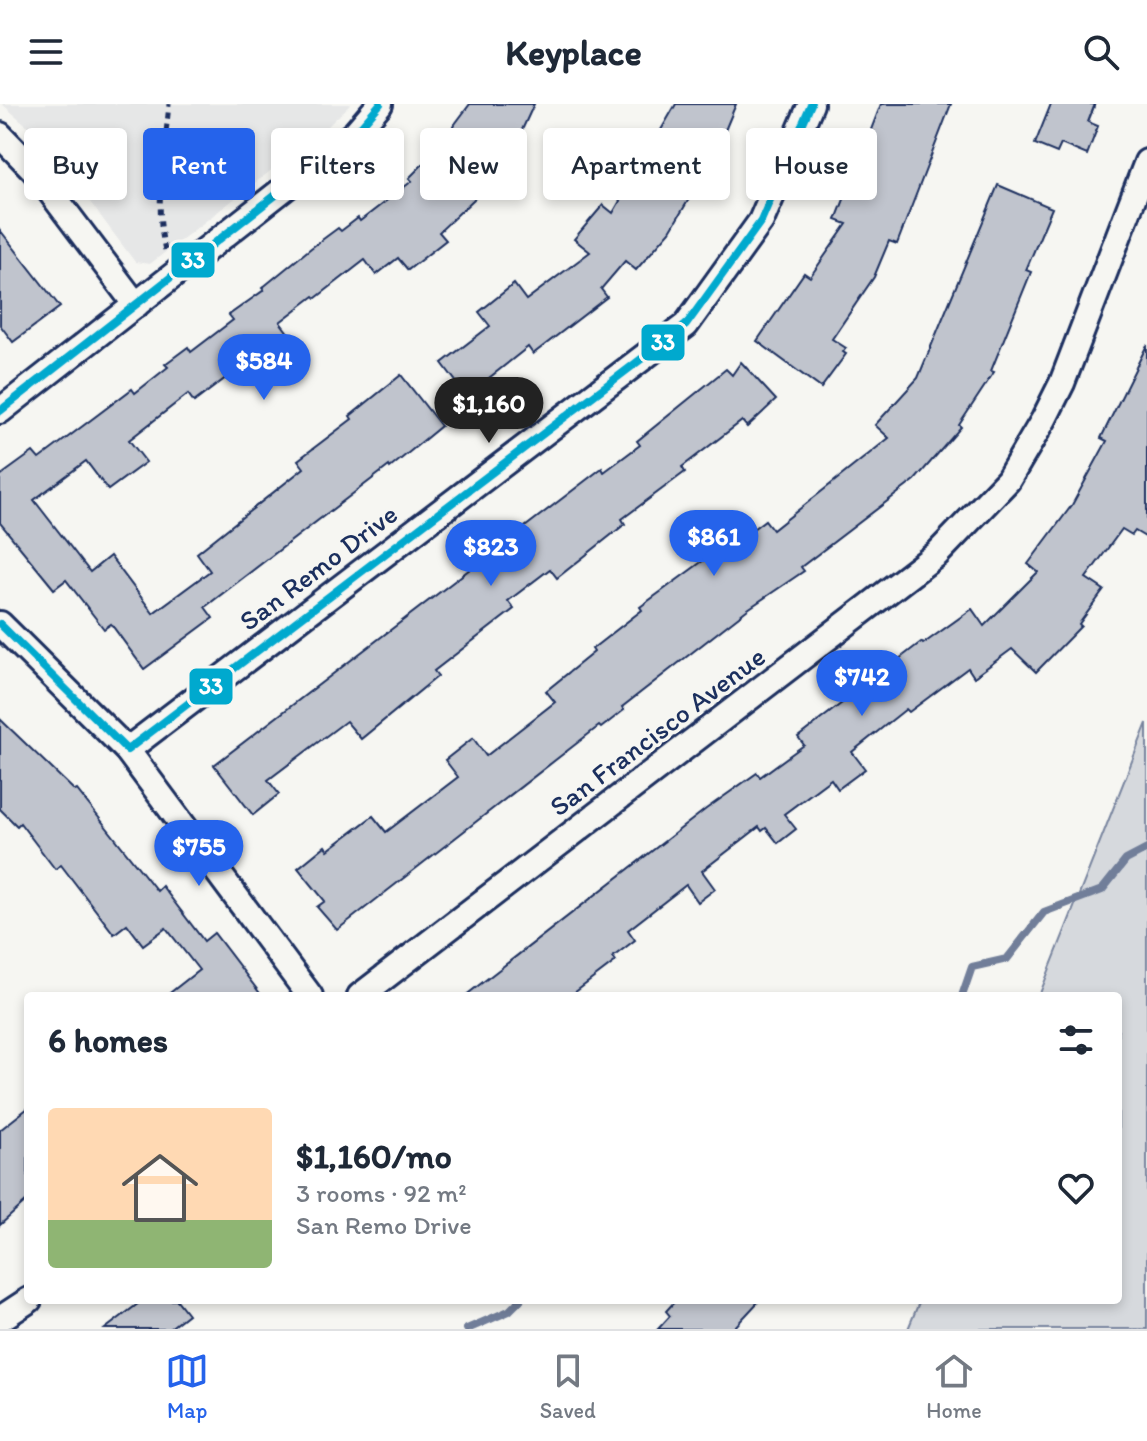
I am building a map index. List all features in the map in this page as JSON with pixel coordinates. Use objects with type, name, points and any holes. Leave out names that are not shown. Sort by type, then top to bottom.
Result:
[{"type":"street","points":[[0,411],[355,133],[380,104]]},
{"type":"street","name":"San Remo Drive","points":[[127,750],[686,325],[761,221],[811,104]]},
{"type":"street","points":[[0,135],[34,170],[136,305]]},
{"type":"street","name":"San Francisco Avenue","points":[[365,992],[937,554],[1008,480],[1023,458],[1062,383],[1147,162]]},
{"type":"street","points":[[0,624],[127,750],[307,992]]},
{"type":"street","points":[[0,1319],[24,1303]]},
{"type":"path","points":[[169,104],[162,177],[162,240],[171,277]]},
{"type":"shaded area","points":[[2,104],[351,104],[326,128],[271,128],[271,170],[255,183],[255,128],[143,128],[143,200],[233,200],[150,264],[135,262],[88,200],[127,200],[127,128],[30,128]]},
{"type":"shaded area","points":[[1147,723],[1147,1329],[908,1329],[918,1304],[1122,1304],[1122,992],[1041,992]]},
{"type":"building","points":[[470,104],[534,104],[523,128],[452,128]]},
{"type":"building","points":[[676,104],[736,104],[726,128],[662,128]]},
{"type":"building","points":[[881,104],[951,104],[897,244],[889,241],[874,277],[832,339],[846,348],[843,352],[846,354],[821,388],[757,341],[804,273],[810,277],[847,224],[836,220],[844,200],[877,200],[877,128],[872,128]]},
{"type":"building","points":[[1051,104],[1095,104],[1088,122],[1098,126],[1087,155],[1061,144],[1057,153],[1035,144]]},
{"type":"building","points":[[420,167],[420,200],[473,200],[439,232],[446,240],[408,270],[398,258],[376,275],[365,260],[316,298],[314,296],[280,322],[295,342],[250,375],[243,365],[194,402],[188,394],[129,440],[146,462],[108,490],[86,461],[34,500],[90,572],[110,556],[153,613],[210,571],[197,553],[304,468],[298,460],[352,419],[350,416],[401,375],[441,426],[205,607],[213,618],[144,669],[111,624],[104,629],[66,580],[54,589],[0,523],[0,476],[33,452],[39,459],[132,389],[135,393],[188,347],[191,352],[233,320],[229,315],[338,228],[341,231],[358,218],[360,221],[387,200],[404,200],[404,187],[412,181],[409,178]]},
{"type":"building","points":[[998,185],[1052,208],[1026,270],[1031,272],[991,371],[994,372],[959,425],[961,427],[915,480],[801,567],[804,571],[748,609],[622,707],[624,710],[601,728],[599,726],[337,930],[317,907],[325,901],[298,868],[325,846],[328,850],[373,816],[386,832],[458,777],[445,760],[473,738],[486,756],[555,702],[546,691],[594,652],[592,649],[642,610],[640,607],[730,541],[733,544],[765,520],[773,530],[889,438],[875,425],[918,378]]},
{"type":"building","points":[[621,200],[688,200],[670,231],[636,270],[625,261],[601,289],[607,297],[533,354],[528,347],[489,378],[492,382],[470,400],[442,363],[490,326],[479,312],[514,284],[526,300],[590,252],[574,239],[603,205],[613,213]]},
{"type":"building","points":[[0,230],[60,307],[13,342],[0,325]]},
{"type":"building","points":[[1147,345],[1147,538],[1135,531],[1132,535],[1122,529],[1086,578],[1104,590],[1079,624],[1081,626],[1036,672],[1012,649],[974,677],[968,668],[909,712],[906,709],[852,752],[865,769],[838,789],[831,779],[784,814],[796,829],[778,843],[766,828],[762,831],[759,827],[702,871],[715,889],[698,902],[686,885],[628,930],[635,940],[613,957],[616,961],[575,992],[470,992],[706,809],[757,773],[760,777],[804,745],[798,737],[921,642],[923,644],[972,609],[984,626],[1038,572],[1028,564],[1072,505],[1107,441],[1101,438]]},
{"type":"building","points":[[741,362],[776,400],[747,427],[742,421],[682,467],[685,472],[622,519],[625,524],[557,578],[550,569],[508,601],[514,609],[434,671],[438,676],[361,739],[346,721],[268,780],[279,794],[253,815],[214,765],[602,468],[604,472],[640,445],[637,441],[726,369],[732,375]]},
{"type":"building","points":[[0,719],[77,790],[157,891],[162,886],[204,941],[214,933],[259,992],[171,992],[199,970],[166,928],[143,945],[127,924],[114,934],[61,865],[55,869],[20,823],[17,826],[0,809]]},
{"type":"building","points":[[24,1111],[24,1204],[0,1225],[0,1130]]},
{"type":"building","points":[[138,1304],[180,1304],[188,1314],[169,1329],[105,1329]]},
{"type":"building","points":[[672,1304],[756,1304],[733,1329],[658,1329],[670,1316],[666,1311]]},
{"type":"waterway","points":[[963,992],[972,967],[1007,959],[1044,912],[1102,890],[1126,860],[1147,849]]},
{"type":"waterway","points":[[467,1329],[509,1311],[516,1304]]},
{"type":"transit line","name":"33","points":[[0,411],[355,133],[380,104]]},
{"type":"transit line","name":"33","points":[[0,624],[127,750],[686,325],[761,221],[811,104]]}]
